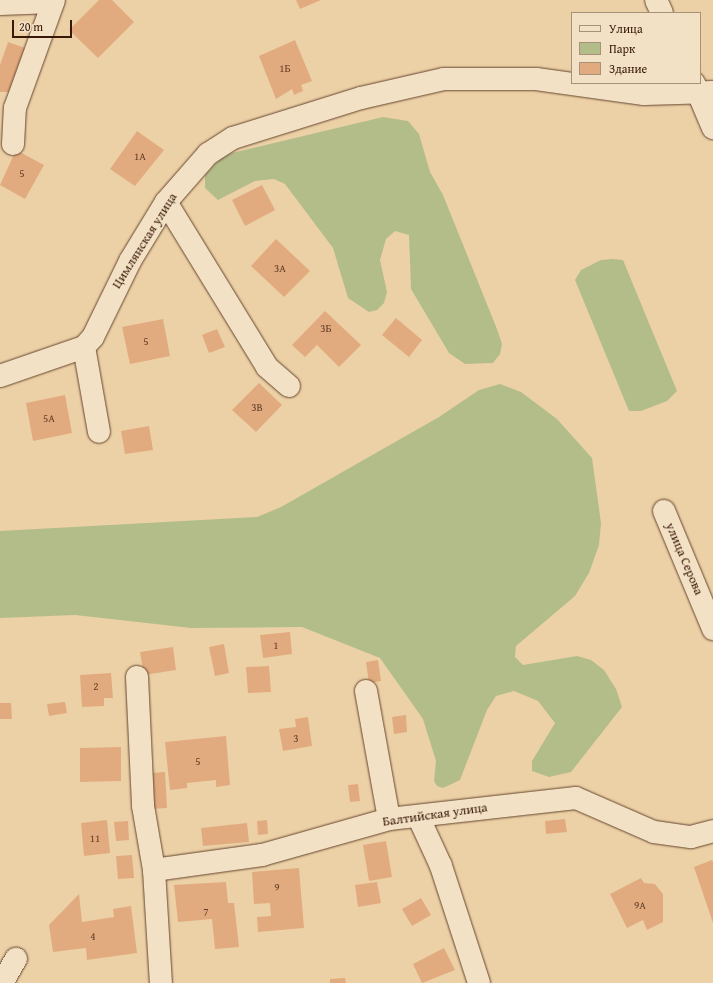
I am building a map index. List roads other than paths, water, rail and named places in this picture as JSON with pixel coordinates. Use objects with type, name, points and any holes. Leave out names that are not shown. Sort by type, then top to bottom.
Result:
[{"type":"street","points":[[656,0],[662,12]]},
{"type":"street","points":[[0,4],[54,1],[15,108],[13,144]]},
{"type":"street","name":"Цимлянская улица","points":[[84,347],[93,337],[130,261],[166,202],[208,154],[233,138],[361,98],[444,79],[536,79],[571,84]]},
{"type":"street","name":"Цимлянская улица","points":[[572,84],[644,94],[701,89]]},
{"type":"street","points":[[701,89],[713,128]]},
{"type":"street","points":[[166,202],[267,367],[289,386]]},
{"type":"street","points":[[0,376],[84,347],[99,432]]},
{"type":"street","name":"улица Серова","points":[[664,511],[713,629]]},
{"type":"street","points":[[137,677],[143,806],[154,870],[161,983]]},
{"type":"street","points":[[366,690],[389,819]]},
{"type":"street","name":"Балтийская улица","points":[[154,870],[262,855],[389,819],[576,798],[654,832],[691,837],[713,831]]},
{"type":"street","points":[[418,816],[440,866],[479,983]]},
{"type":"street","points":[[2,983],[16,959]]}]
